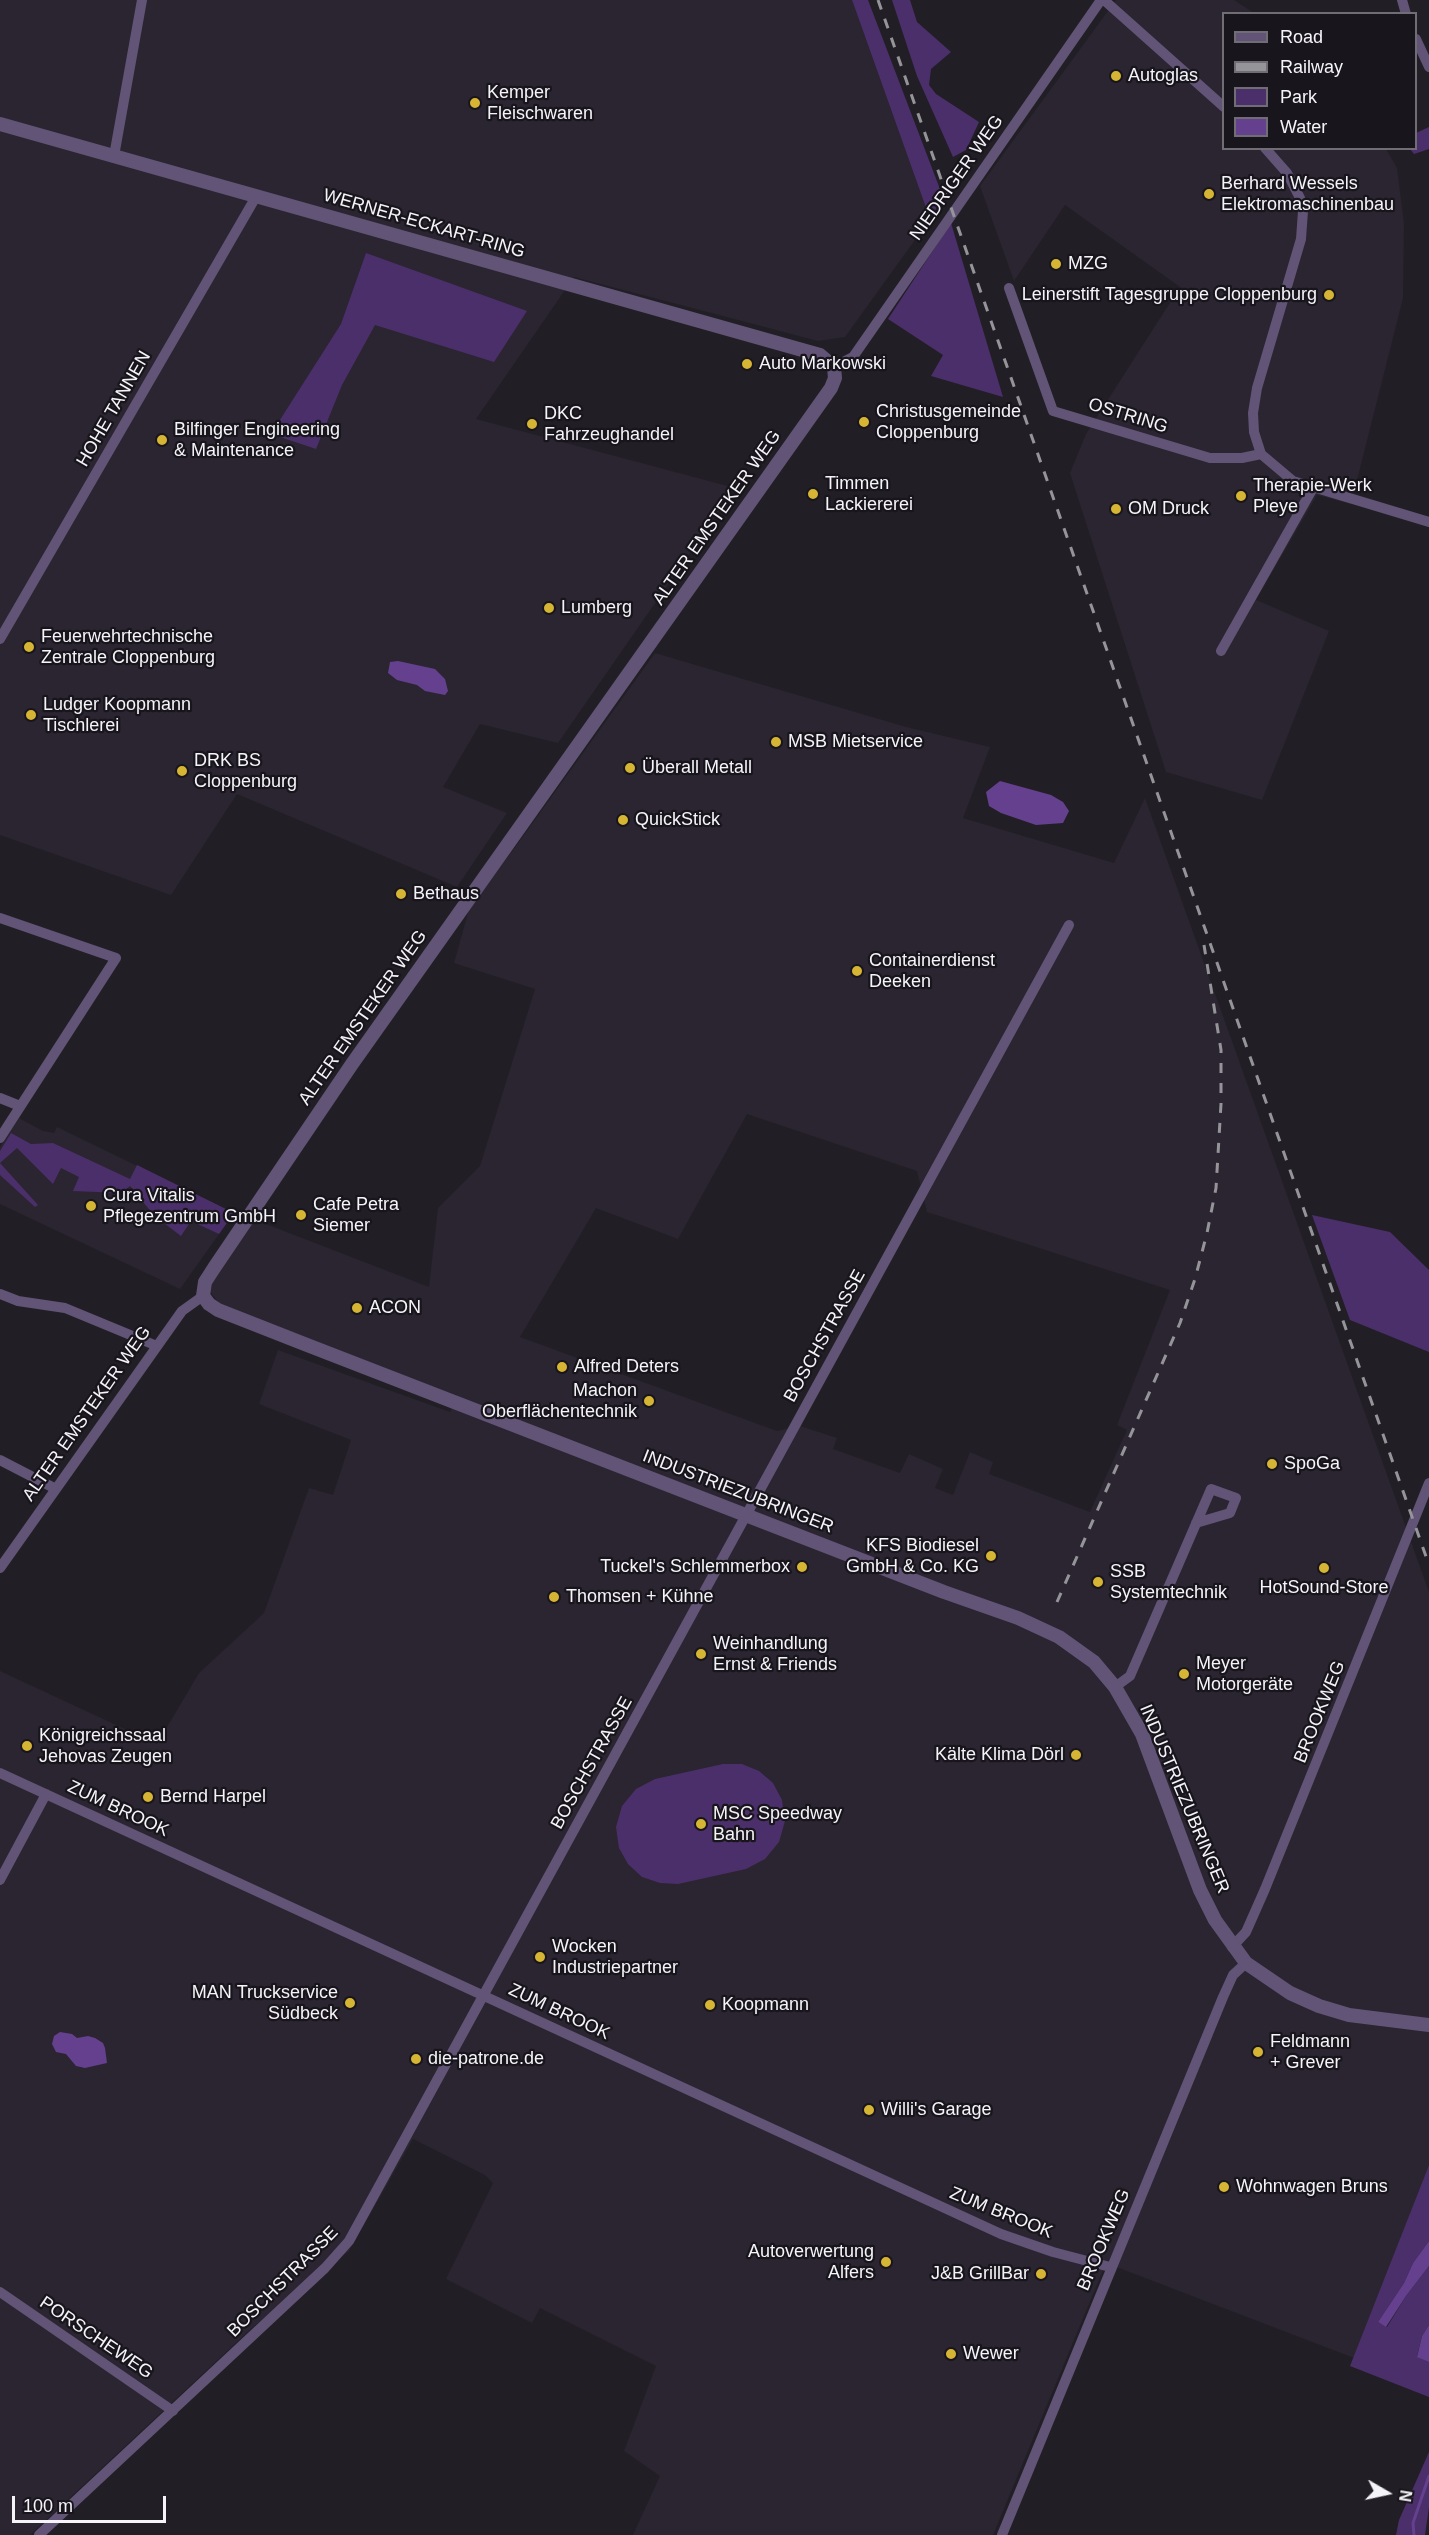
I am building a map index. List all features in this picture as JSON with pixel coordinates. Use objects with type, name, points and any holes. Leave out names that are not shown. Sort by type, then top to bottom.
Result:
[{"type":"street","points":[[114,156],[142,0]]},
{"type":"street","points":[[1103,0],[1222,105]]},
{"type":"street","name":"NIEDRIGER WEG","points":[[834,367],[853,357],[1103,0]]},
{"type":"street","points":[[1417,41],[1429,67]]},
{"type":"street","name":"WERNER-ECKART-RING","points":[[0,124],[820,355],[834,367]]},
{"type":"street","points":[[1267,150],[1287,172],[1300,198],[1303,211],[1301,239],[1257,388],[1253,413],[1254,432],[1261,454],[1293,481],[1429,522]]},
{"type":"street","name":"HOHE TANNEN","points":[[0,639],[257,195]]},
{"type":"street","name":"OSTRING","points":[[1009,288],[1053,411],[1210,458],[1242,458],[1261,454]]},
{"type":"street","name":"ALTER EMSTEKER WEG","points":[[0,1568],[182,1311],[203,1296],[205,1282],[209,1275],[271,1181],[831,388],[835,378],[834,367]]},
{"type":"street","points":[[1221,651],[1313,488]]},
{"type":"street","points":[[0,918],[116,958],[0,1138]]},
{"type":"street","name":"BOSCHSTRASSE","points":[[39,2535],[325,2268],[349,2241],[1069,925]]},
{"type":"street","points":[[0,1098],[20,1106]]},
{"type":"street","points":[[0,1294],[18,1301],[65,1308],[157,1346]]},
{"type":"street","name":"INDUSTRIEZUBRINGER","points":[[203,1296],[218,1310],[944,1592],[1018,1618],[1059,1637],[1094,1662],[1115,1687],[1142,1734],[1200,1890],[1232,1947],[1246,1963],[1267,1979],[1318,2006],[1349,2015],[1429,2025]]},
{"type":"street","points":[[0,1460],[56,1489]]},
{"type":"street","name":"BROOKWEG","points":[[1232,1947],[1246,1932],[1265,1889],[1429,1483]]},
{"type":"street","points":[[1115,1687],[1131,1676],[1196,1523]]},
{"type":"street","name":"ZUM BROOK","points":[[0,1773],[1001,2234],[1053,2252],[1110,2267]]},
{"type":"street","points":[[0,1880],[45,1794]]},
{"type":"street","name":"BROOKWEG","points":[[1002,2535],[1110,2267],[1223,1997],[1233,1975],[1246,1963]]},
{"type":"street","name":"PORSCHEWEG","points":[[0,2292],[173,2411]]},
{"type":"shaded area","points":[[0,0],[852,0],[930,219],[845,337],[818,341],[574,277],[476,419],[735,488],[558,743],[480,724],[443,787],[507,813],[457,887],[237,794],[171,895],[0,835]]},
{"type":"shaded area","points":[[1116,0],[1234,0],[1252,12],[1222,12],[1222,150],[1387,150],[1397,168],[1404,224],[1403,298],[1351,504],[1317,495],[1256,600],[1329,631],[1262,800],[1166,772],[1070,473],[1086,434],[1180,287],[1065,205],[1014,281],[980,186]]},
{"type":"shaded area","points":[[655,653],[906,727],[990,747],[963,818],[1114,863],[1145,798],[1429,1592],[1429,2165],[1354,2358],[1106,2263],[993,2535],[633,2535],[660,2476],[624,2451],[656,2366],[540,2308],[532,2323],[446,2279],[493,2183],[485,2175],[413,2139],[349,2251],[253,2327],[30,2535],[0,2535],[0,1671],[157,1744],[199,1673],[264,1613],[309,1488],[333,1495],[351,1440],[259,1404],[278,1350],[450,1412],[458,1396],[221,1305],[211,1293],[211,1280],[253,1219],[429,1287],[438,1208],[480,1166],[535,989],[454,963],[470,906]],"holes":[[[747,1114],[917,1171],[927,1212],[1170,1290],[1117,1425],[1127,1430],[1090,1512],[989,1474],[993,1462],[970,1452],[953,1495],[935,1488],[943,1469],[909,1454],[900,1473],[833,1449],[837,1438],[800,1426],[777,1431],[520,1337],[596,1208],[678,1239]]]},
{"type":"shaded area","points":[[19,1118],[43,1131],[54,1133],[57,1127],[234,1213],[180,1289],[0,1204],[0,1147]]},
{"type":"green space","points":[[852,0],[868,0],[943,197],[930,219]]},
{"type":"green space","points":[[892,0],[910,0],[917,22],[951,52],[931,69],[929,85],[936,94],[979,122],[966,150],[953,157],[917,76]]},
{"type":"green space","points":[[1429,127],[1429,149],[1414,154],[1411,150],[1417,150],[1417,133]]},
{"type":"green space","points":[[951,223],[1003,397],[931,376],[943,355],[888,319]]},
{"type":"green space","points":[[366,253],[527,311],[494,362],[375,325],[342,385],[316,449],[271,434],[341,324]]},
{"type":"green space","points":[[11,1133],[31,1144],[53,1143],[130,1179],[137,1165],[234,1213],[219,1234],[191,1221],[181,1236],[164,1223],[162,1225],[130,1186],[121,1193],[73,1191],[79,1177],[61,1168],[53,1184],[17,1148],[0,1163],[0,1151]]},
{"type":"green space","points":[[0,1163],[38,1205],[35,1207],[0,1175]]},
{"type":"green space","points":[[1312,1215],[1390,1232],[1429,1270],[1429,1352],[1350,1320]]},
{"type":"green space","name":"MSC Speedway Bahn","points":[[723,1764],[742,1764],[759,1771],[773,1783],[782,1800],[785,1821],[779,1842],[765,1859],[746,1869],[678,1884],[660,1883],[642,1877],[628,1864],[619,1848],[616,1827],[622,1806],[636,1789],[655,1779]]},
{"type":"green space","points":[[1429,2165],[1429,2241],[1413,2263],[1404,2283],[1378,2322],[1387,2327],[1406,2296],[1429,2266],[1429,2325],[1422,2336],[1417,2356],[1429,2362],[1429,2397],[1350,2366]]},
{"type":"green space","points":[[1429,2452],[1429,2507],[1425,2535],[1396,2535],[1399,2520]]},
{"type":"water","points":[[398,661],[435,669],[445,679],[448,691],[445,695],[425,691],[417,685],[397,680],[388,673],[390,662]]},
{"type":"water","points":[[1000,781],[1051,795],[1063,802],[1069,811],[1063,823],[1036,825],[1001,813],[989,806],[986,792]]},
{"type":"water","points":[[60,2032],[72,2034],[77,2038],[88,2036],[103,2043],[107,2063],[85,2068],[76,2066],[66,2054],[56,2052],[52,2044],[54,2036]]},
{"type":"water","points":[[1429,2241],[1429,2266],[1386,2327],[1378,2322],[1404,2283],[1413,2263]]},
{"type":"water","points":[[1429,2325],[1429,2362],[1417,2357],[1422,2336]]},
{"type":"waterway","points":[[1414,2535],[1413,2523],[1429,2476]]},
{"type":"railway","points":[[878,0],[1429,1565]]},
{"type":"railway","points":[[1057,1602],[1180,1323],[1207,1233],[1216,1188],[1221,1104],[1221,1050],[1204,945]]},
{"type":"place","name":"Autoglas","points":[[1116,76]]},
{"type":"place","name":"Kemper Fleischwaren","points":[[475,103]]},
{"type":"place","name":"Berhard Wessels Elektromaschinenbau","points":[[1209,194]]},
{"type":"place","name":"MZG","points":[[1056,264]]},
{"type":"place","name":"Leinerstift Tagesgruppe Cloppenburg","points":[[1329,295]]},
{"type":"place","name":"Auto Markowski","points":[[747,364]]},
{"type":"place","name":"Christusgemeinde Cloppenburg","points":[[864,422]]},
{"type":"place","name":"DKC Fahrzeughandel","points":[[532,424]]},
{"type":"place","name":"Bilfinger Engineering & Maintenance","points":[[162,440]]},
{"type":"place","name":"Timmen Lackiererei","points":[[813,494]]},
{"type":"place","name":"Therapie-Werk Pleye","points":[[1241,496]]},
{"type":"place","name":"OM Druck","points":[[1116,509]]},
{"type":"place","name":"Lumberg","points":[[549,608]]},
{"type":"place","name":"Feuerwehrtechnische Zentrale Cloppenburg","points":[[29,647]]},
{"type":"place","name":"Ludger Koopmann Tischlerei","points":[[31,715]]},
{"type":"place","name":"MSB Mietservice","points":[[776,742]]},
{"type":"place","name":"Überall Metall","points":[[630,768]]},
{"type":"place","name":"DRK BS Cloppenburg","points":[[182,771]]},
{"type":"place","name":"QuickStick","points":[[623,820]]},
{"type":"place","name":"Bethaus","points":[[401,894]]},
{"type":"place","name":"Containerdienst Deeken","points":[[857,971]]},
{"type":"place","name":"Cura Vitalis Pflegezentrum GmbH","points":[[91,1206]]},
{"type":"place","name":"Cafe Petra Siemer","points":[[301,1215]]},
{"type":"place","name":"ACON","points":[[357,1308]]},
{"type":"place","name":"Alfred Deters","points":[[562,1367]]},
{"type":"place","name":"Machon Oberflächentechnik","points":[[649,1401]]},
{"type":"place","name":"SpoGa","points":[[1272,1464]]},
{"type":"place","name":"KFS Biodiesel GmbH & Co. KG","points":[[991,1556]]},
{"type":"place","name":"Tuckel's Schlemmerbox","points":[[802,1567]]},
{"type":"place","name":"HotSound-Store","points":[[1324,1568]]},
{"type":"place","name":"SSB Systemtechnik","points":[[1098,1582]]},
{"type":"place","name":"Thomsen + Kühne","points":[[554,1597]]},
{"type":"place","name":"Weinhandlung Ernst & Friends","points":[[701,1654]]},
{"type":"place","name":"Meyer Motorgeräte","points":[[1184,1674]]},
{"type":"place","name":"Königreichssaal Jehovas Zeugen","points":[[27,1746]]},
{"type":"place","name":"Kälte Klima Dörl","points":[[1076,1755]]},
{"type":"place","name":"Bernd Harpel","points":[[148,1797]]},
{"type":"place","name":"MSC Speedway Bahn","points":[[701,1824]]},
{"type":"place","name":"Wocken Industriepartner","points":[[540,1957]]},
{"type":"place","name":"MAN Truckservice Südbeck","points":[[350,2003]]},
{"type":"place","name":"Koopmann","points":[[710,2005]]},
{"type":"place","name":"Feldmann + Grever","points":[[1258,2052]]},
{"type":"place","name":"die-patrone.de","points":[[416,2059]]},
{"type":"place","name":"Willi's Garage","points":[[869,2110]]},
{"type":"place","name":"Wohnwagen Bruns","points":[[1224,2187]]},
{"type":"place","name":"Autoverwertung Alfers","points":[[886,2262]]},
{"type":"place","name":"J&B GrillBar","points":[[1041,2274]]},
{"type":"place","name":"Wewer","points":[[951,2354]]}]
